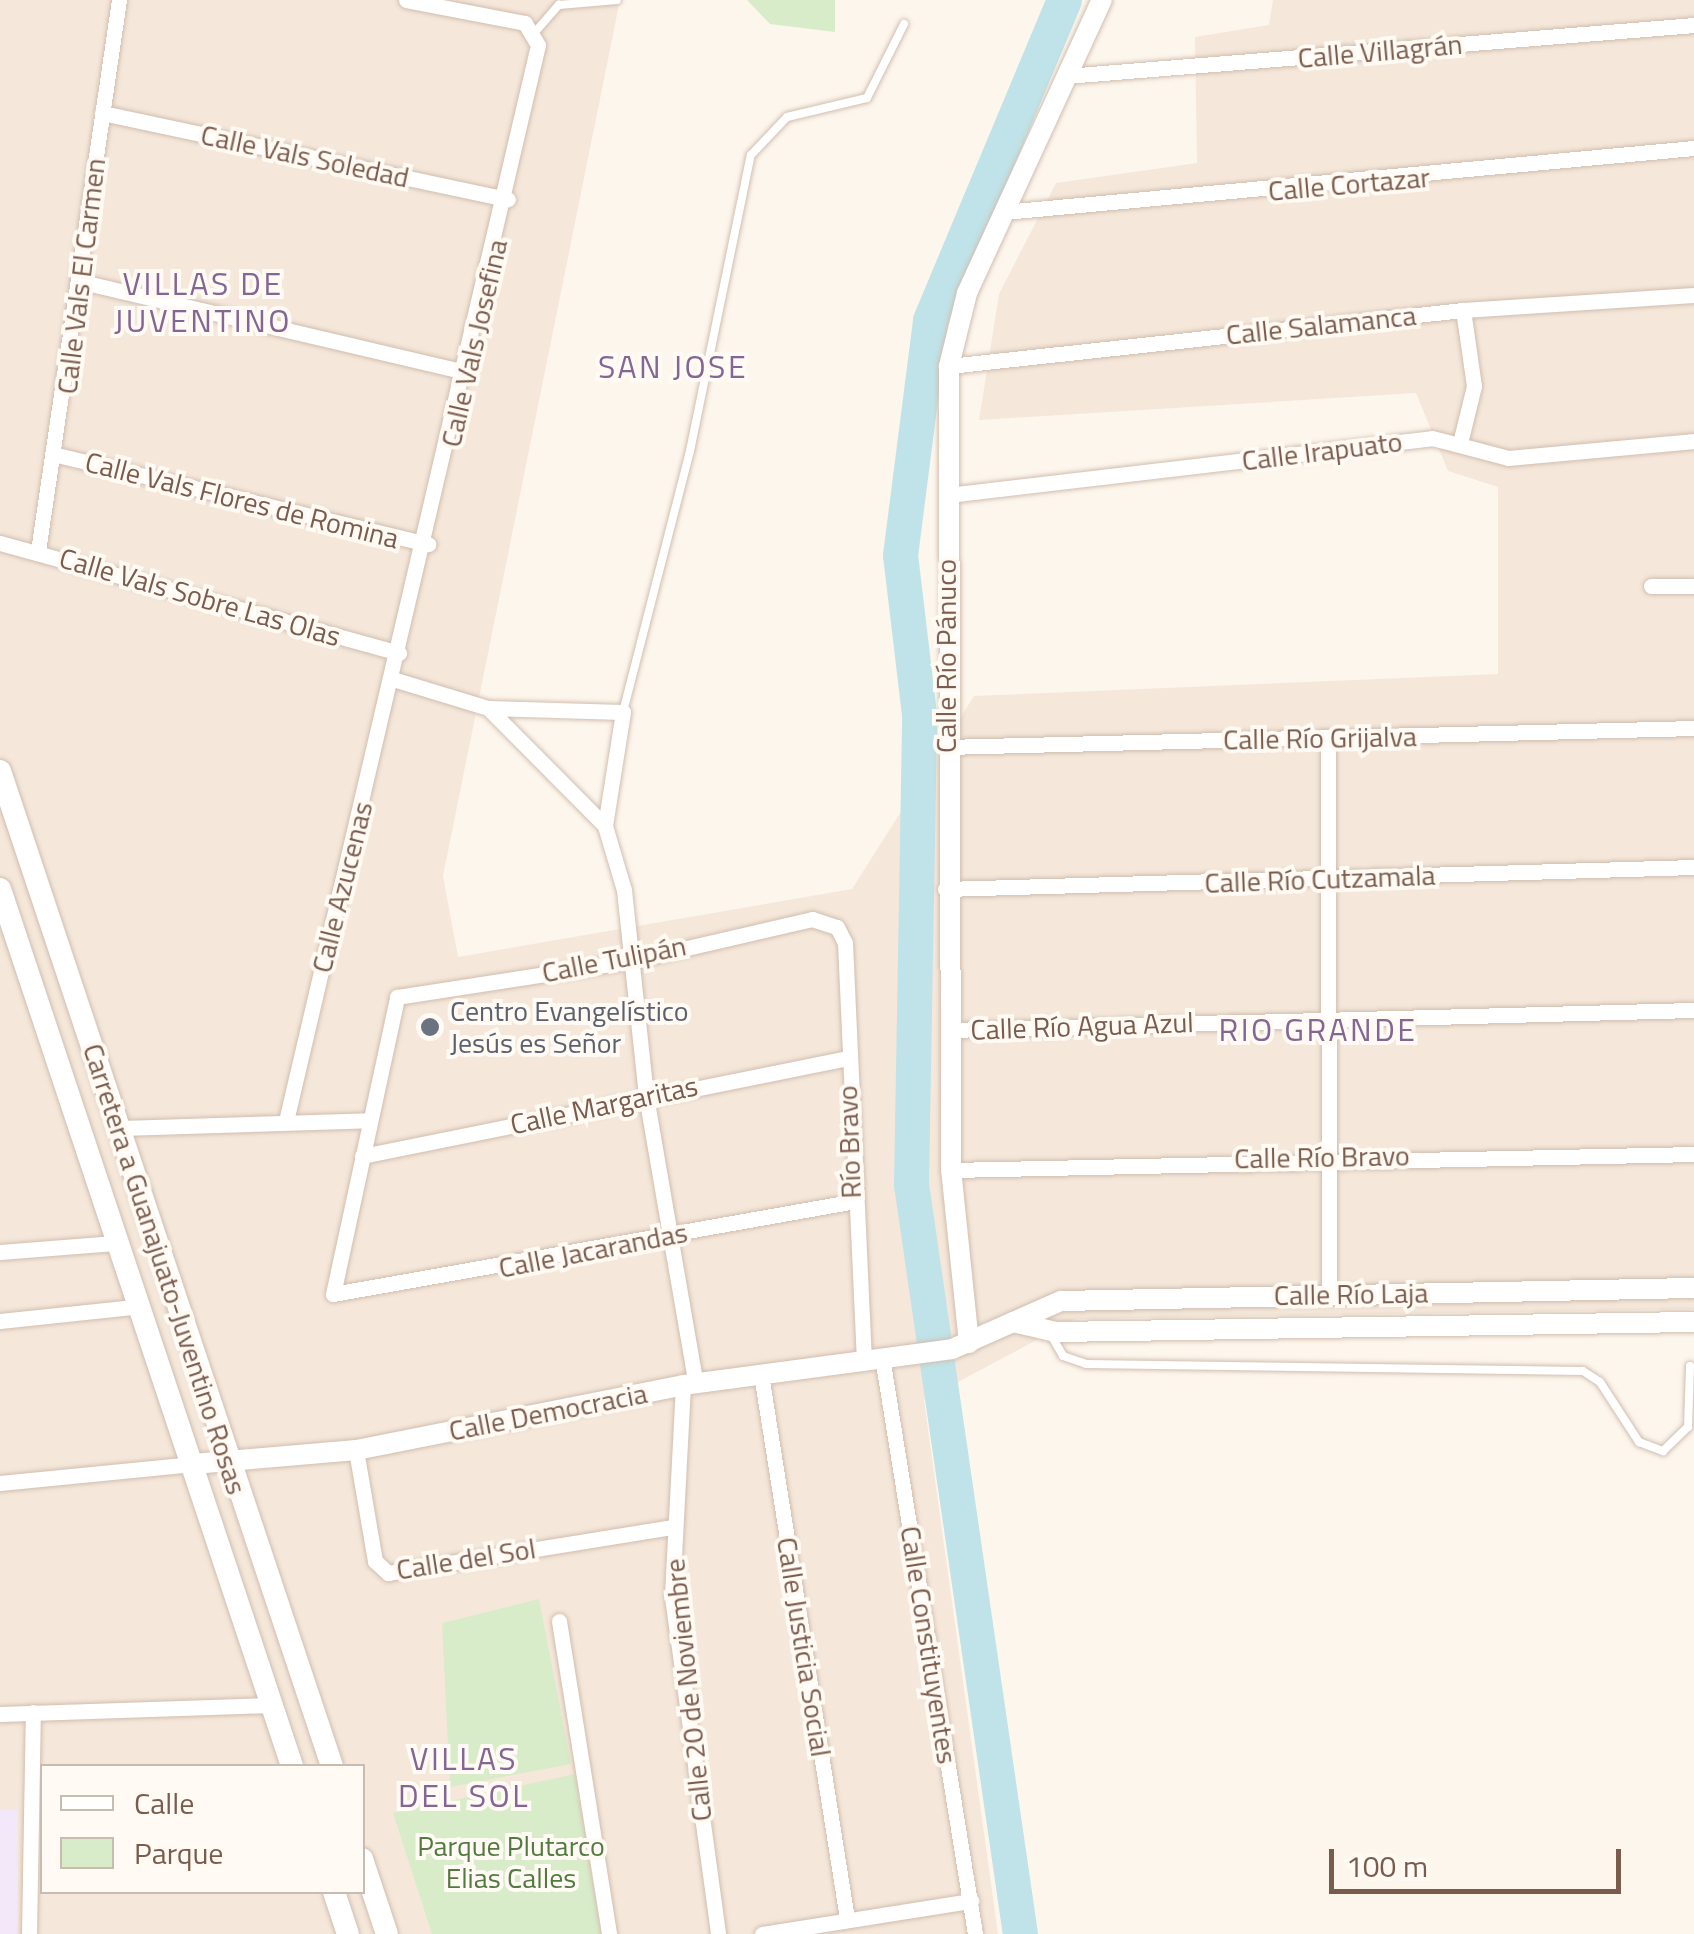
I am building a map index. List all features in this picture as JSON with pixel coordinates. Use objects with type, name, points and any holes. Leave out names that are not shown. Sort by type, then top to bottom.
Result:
[{"type":"main road","name":"Carretera a Guanajuato-Juventino Rosas","points":[[0,771],[121,1128],[226,1463],[331,1764]]},
{"type":"main road","points":[[0,886],[34,872]]},
{"type":"main road","name":"Carretera a Guanajuato-Juventino Rosas","points":[[0,886],[134,1307],[193,1464],[291,1764]]},
{"type":"main road","points":[[365,1868],[387,1934]]},
{"type":"main road","points":[[335,1894],[348,1934]]},
{"type":"street","name":"Calle Vals El Carmen","points":[[38,550],[57,455],[119,0]]},
{"type":"street","points":[[406,0],[536,31]]},
{"type":"street","name":"Calle Río Pánuco","points":[[961,1346],[951,1170],[945,888],[949,366],[967,293],[1102,0]]},
{"type":"street","name":"Calle Villagrán","points":[[1066,76],[1694,25]]},
{"type":"street","name":"Calle Vals Josefina","points":[[399,653],[508,199],[536,31]]},
{"type":"street","name":"Calle Vals Soledad","points":[[102,113],[508,199]]},
{"type":"street","name":"Calle Cortazar","points":[[1004,212],[1694,148]]},
{"type":"street","points":[[82,282],[466,372]]},
{"type":"street","name":"Calle Salamanca","points":[[949,366],[1462,310],[1694,295]]},
{"type":"street","points":[[1460,443],[1474,386],[1462,310]]},
{"type":"street","name":"Calle Irapuato","points":[[948,495],[1432,438],[1508,458],[1694,441]]},
{"type":"street","name":"Calle Vals Flores de Romina","points":[[57,455],[428,544]]},
{"type":"street","name":"Calle Vals Sobre Las Olas","points":[[0,543],[38,550],[399,653]]},
{"type":"street","points":[[1650,586],[1694,586]]},
{"type":"street","name":"Calle Azucenas","points":[[286,1122],[399,653]]},
{"type":"street","points":[[393,679],[488,708],[623,712],[605,826]]},
{"type":"street","points":[[488,708],[605,826]]},
{"type":"street","name":"Calle Río Grijalva","points":[[945,748],[1694,728]]},
{"type":"street","points":[[1328,738],[1334,880],[1329,1019],[1330,1294]]},
{"type":"street","name":"Calle 20 de Noviembre","points":[[605,826],[634,960],[646,1096],[689,1384],[673,1528],[672,1597],[718,1934]]},
{"type":"street","name":"Calle Río Cutzamala","points":[[945,888],[1694,868]]},
{"type":"street","name":"Calle Tulipán","points":[[370,1120],[397,996],[634,960],[812,919],[837,927]]},
{"type":"street","name":"Río Bravo","points":[[837,927],[847,1058],[850,1202],[883,1356]]},
{"type":"street","name":"Calle Río Agua Azul","points":[[949,1030],[1694,1010]]},
{"type":"street","name":"Calle Margaritas","points":[[362,1156],[847,1058]]},
{"type":"street","points":[[121,1128],[370,1120],[362,1156]]},
{"type":"street","name":"Calle Río Bravo","points":[[951,1170],[1331,1155],[1694,1154]]},
{"type":"street","name":"Calle Jacarandas","points":[[362,1156],[336,1298],[850,1202]]},
{"type":"street","points":[[0,1252],[115,1243]]},
{"type":"street","name":"Calle Río Laja","points":[[961,1346],[1062,1301],[1694,1288]]},
{"type":"street","points":[[0,1320],[134,1307]]},
{"type":"street","name":"Calle Río Laja","points":[[1013,1322],[1050,1331],[1694,1322]]},
{"type":"street","name":"Calle Democracia","points":[[193,1464],[356,1450],[689,1384],[961,1346]]},
{"type":"street","name":"Calle Constituyentes","points":[[883,1356],[975,1934]]},
{"type":"street","name":"Calle Justicia Social","points":[[761,1374],[847,1919]]},
{"type":"street","name":"Calle del Sol","points":[[356,1450],[375,1561],[388,1573],[673,1528]]},
{"type":"street","points":[[0,1482],[193,1464]]},
{"type":"street","points":[[559,1621],[609,1934]]},
{"type":"street","points":[[0,1714],[271,1705]]},
{"type":"street","points":[[29,1934],[33,1712]]},
{"type":"street","points":[[762,1934],[971,1901]]},
{"type":"lane","points":[[536,31],[559,5],[617,0]]},
{"type":"lane","points":[[623,712],[690,451],[751,155],[787,117],[866,98],[904,24]]},
{"type":"lane","points":[[1050,1331],[1057,1350],[1086,1364],[1582,1372],[1600,1382],[1639,1442],[1662,1451],[1688,1427],[1690,1366]]},
{"type":"shaded area","points":[[0,0],[620,0],[443,876],[458,957],[852,889],[974,696],[1498,674],[1498,487],[1448,471],[1416,393],[979,420],[999,294],[1056,183],[1197,163],[1195,37],[1269,25],[1273,0],[1694,0],[1694,1309],[1076,1319],[924,1400],[998,1934],[0,1934]]},
{"type":"shaded area","points":[[0,1810],[18,1810],[18,1934],[0,1934]]},
{"type":"green space","points":[[747,0],[835,0],[835,32],[770,24]]},
{"type":"green space","points":[[539,1599],[571,1764],[450,1787],[442,1623]]},
{"type":"green space","name":"Parque Plutarco Elias Calles","points":[[575,1774],[601,1934],[432,1934],[393,1813]]},
{"type":"waterway","points":[[1020,1934],[911,1184],[919,714],[900,555],[930,320],[1064,0]]},
{"type":"place","name":"Centro Evangelístico Jesús es Señor","points":[[430,1027]]},
{"type":"district","name":"VILLAS DE JUVENTINO","points":[[203,302]]},
{"type":"district","name":"SAN JOSE","points":[[673,366]]},
{"type":"district","name":"RIO GRANDE","points":[[1318,1029]]},
{"type":"district","name":"VILLAS DEL SOL","points":[[464,1778]]}]
